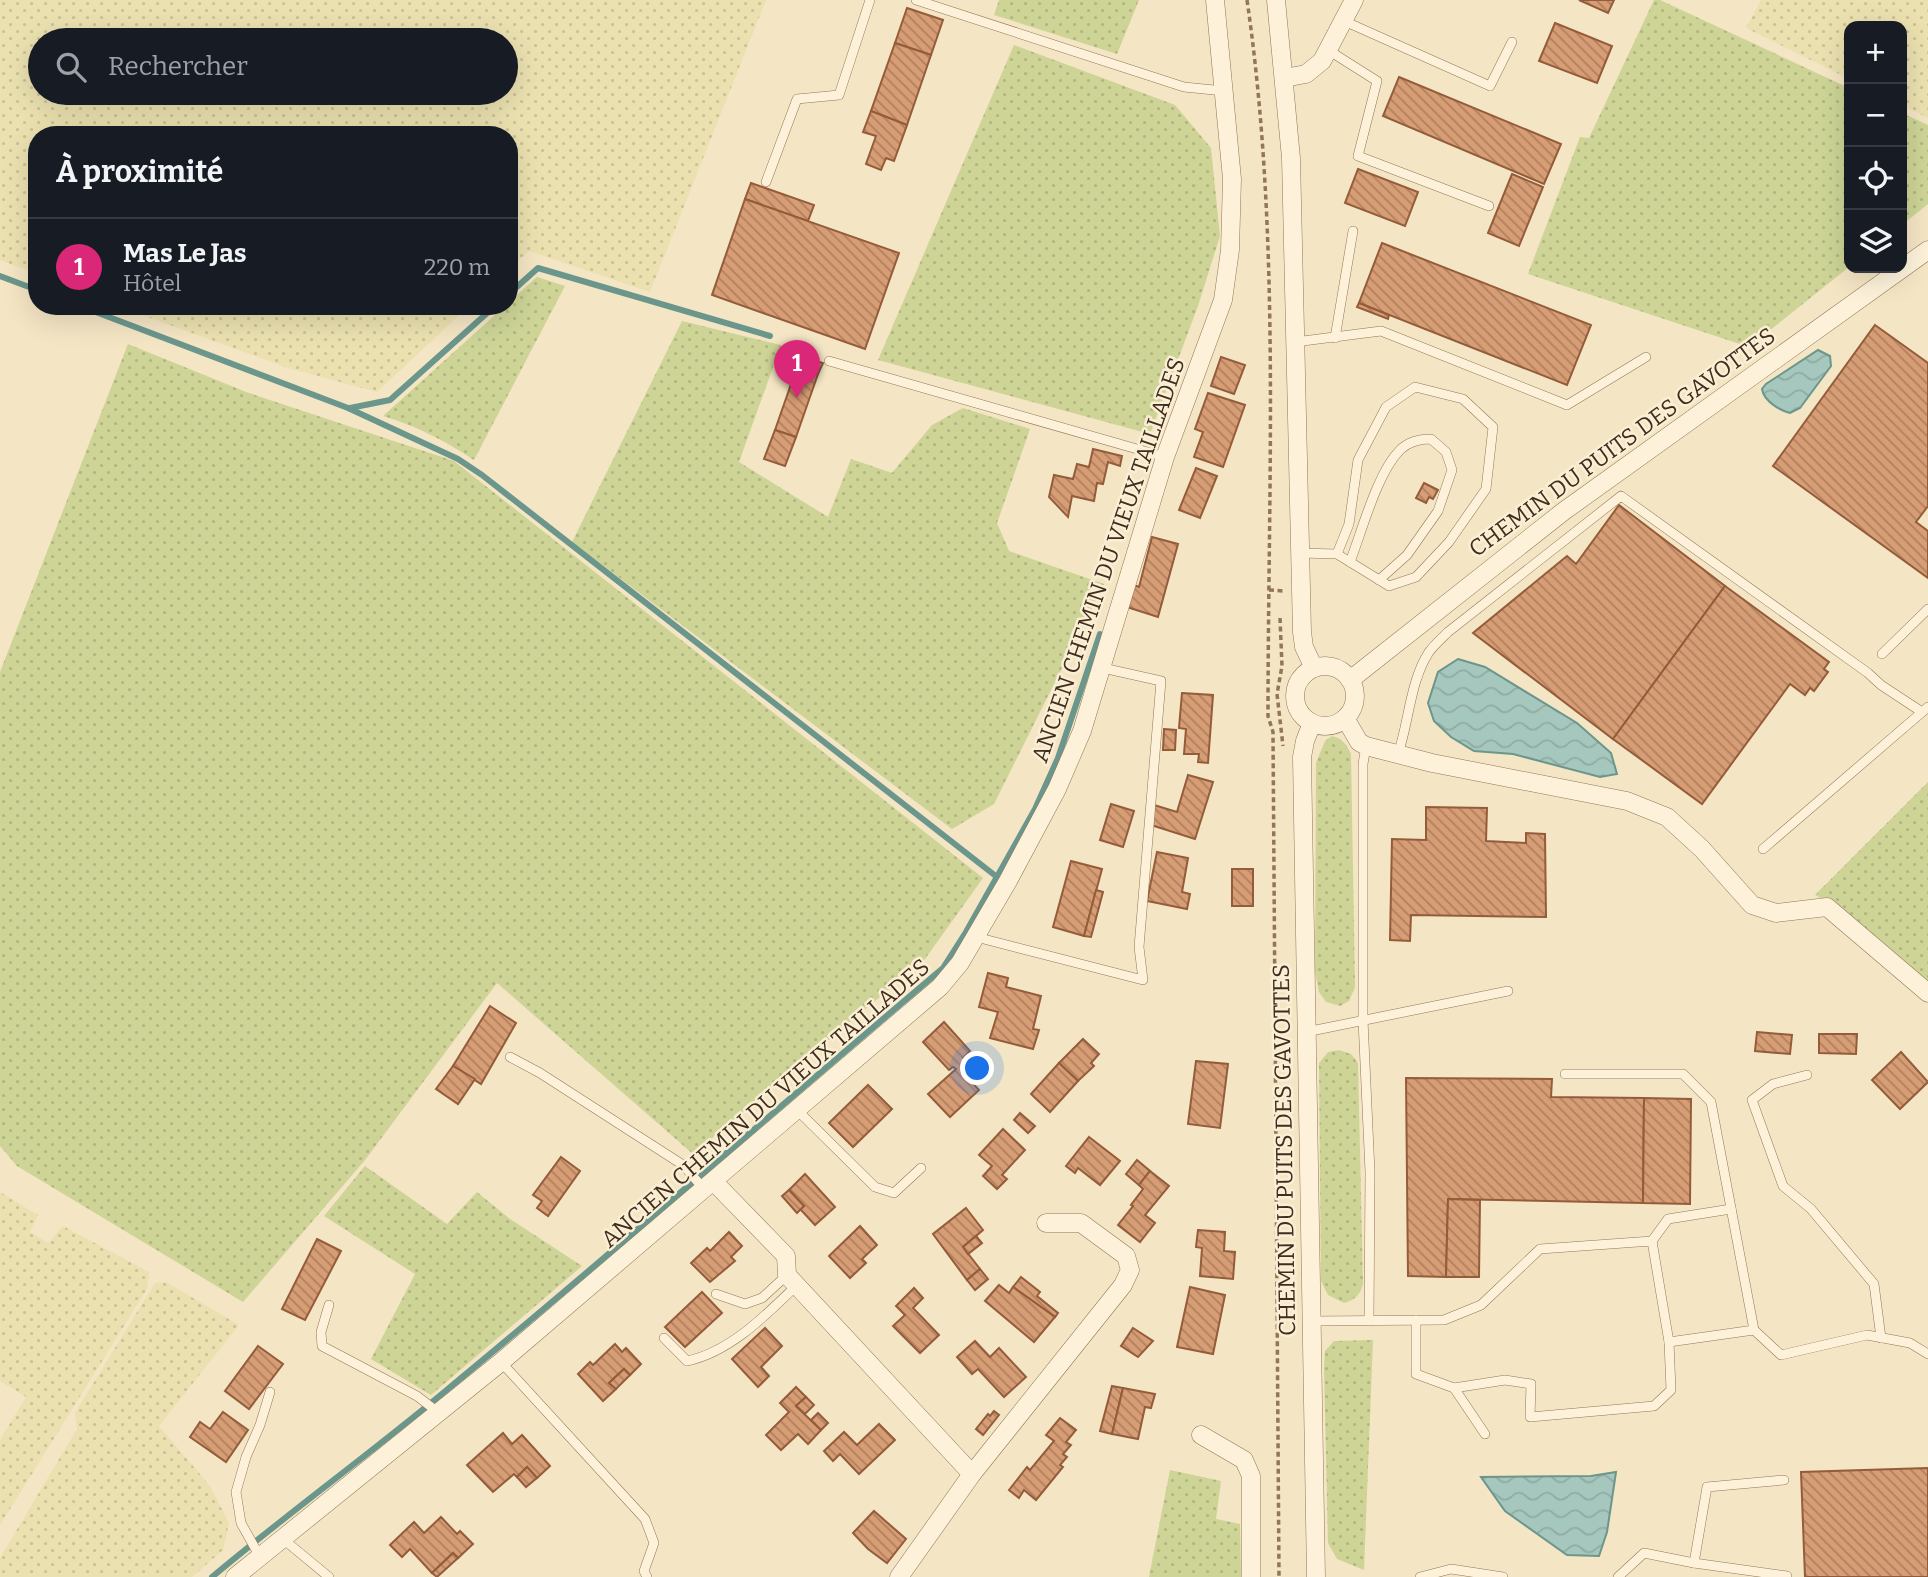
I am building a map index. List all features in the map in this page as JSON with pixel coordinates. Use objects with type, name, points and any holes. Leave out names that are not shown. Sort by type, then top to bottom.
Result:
[{"type":"street","name":"ANCIEN CHEMIN DU VIEUX TAILLADES","points":[[235,1577],[501,1362],[709,1186],[940,987],[960,963],[1057,789],[1082,731],[1165,457],[1223,300],[1230,250],[1232,179],[1215,0]]},
{"type":"street","points":[[1276,0],[1291,158],[1301,632],[1304,647],[1314,668]]},
{"type":"street","points":[[1284,78],[1306,74],[1322,61],[1354,0]]},
{"type":"street","name":"CHEMIN DU PUITS DES GAVOTTES","points":[[1350,680],[1564,511],[1928,250]]},
{"type":"street","points":[[1322,666],[1338,669],[1350,680],[1355,700],[1352,710],[1345,718],[1329,726],[1312,723],[1299,712],[1294,695],[1300,679],[1314,668],[1322,666]]},
{"type":"street","points":[[1345,718],[1354,736],[1366,746],[1432,763],[1628,801],[1667,817],[1702,849],[1752,905],[1776,913],[1828,907],[1928,993]]},
{"type":"street","name":"CHEMIN DU PUITS DES GAVOTTES","points":[[1312,723],[1302,757],[1316,1577]]},
{"type":"street","points":[[709,1186],[786,1256],[791,1281],[972,1474]]},
{"type":"street","points":[[899,1577],[972,1474],[1123,1284],[1130,1270],[1126,1256],[1081,1223],[1046,1223]]},
{"type":"street","points":[[1200,1435],[1244,1460],[1251,1476],[1251,1577]]},
{"type":"lane","points":[[766,182],[797,99],[839,95],[870,0]]},
{"type":"lane","points":[[916,0],[1184,87],[1224,91]]},
{"type":"lane","points":[[1344,21],[1490,86],[1512,42]]},
{"type":"lane","points":[[1328,50],[1377,81],[1358,156],[1489,206]]},
{"type":"lane","points":[[1335,338],[1353,231]]},
{"type":"lane","points":[[1295,342],[1381,331],[1567,405],[1646,357]]},
{"type":"lane","points":[[829,360],[1165,457]]},
{"type":"lane","points":[[1300,553],[1337,554],[1389,586],[1416,577],[1449,542],[1486,489],[1493,427],[1463,399],[1415,387],[1386,407],[1357,460],[1349,524],[1337,554]]},
{"type":"lane","points":[[1350,562],[1383,475],[1401,449],[1417,440],[1431,439],[1446,452],[1452,470],[1438,512],[1407,555],[1379,580]]},
{"type":"lane","points":[[1398,754],[1418,678],[1429,652],[1448,632],[1622,496],[1881,685],[1925,709],[1763,849]]},
{"type":"lane","points":[[1882,654],[1928,609]]},
{"type":"lane","points":[[976,937],[1143,980],[1139,947],[1161,681],[1103,668]]},
{"type":"lane","points":[[1366,746],[1363,764],[1363,1020],[1370,1172],[1368,1321]]},
{"type":"lane","points":[[1306,1032],[1508,991]]},
{"type":"lane","points":[[510,1057],[540,1073],[683,1165],[709,1186]]},
{"type":"lane","points":[[1565,1074],[1683,1074],[1711,1102],[1754,1331],[1781,1355],[1867,1335],[1910,1343],[1928,1354]]},
{"type":"lane","points":[[1807,1074],[1773,1084],[1752,1100],[1783,1186],[1811,1209],[1874,1284],[1881,1338]]},
{"type":"lane","points":[[796,1110],[875,1187],[894,1193],[921,1168]]},
{"type":"lane","points":[[1416,1320],[1416,1374],[1454,1388],[1505,1380],[1531,1384],[1530,1417],[1654,1406],[1671,1390],[1669,1342],[1652,1241],[1668,1219],[1731,1209]]},
{"type":"lane","points":[[1311,1321],[1444,1320],[1481,1305],[1540,1249],[1652,1241]]},
{"type":"lane","points":[[716,1294],[745,1304],[762,1298],[791,1281]]},
{"type":"lane","points":[[664,1338],[687,1361],[705,1357],[736,1338],[773,1309],[791,1281]]},
{"type":"lane","points":[[330,1305],[321,1332],[322,1346],[417,1396],[439,1413]]},
{"type":"lane","points":[[1669,1342],[1754,1331]]},
{"type":"lane","points":[[501,1362],[645,1519],[654,1543],[644,1571],[647,1577]]},
{"type":"lane","points":[[1454,1388],[1485,1434]]},
{"type":"lane","points":[[260,1558],[241,1523],[236,1492],[246,1457],[271,1392]]},
{"type":"lane","points":[[1694,1563],[1707,1487],[1784,1480]]},
{"type":"lane","points":[[283,1539],[329,1577]]},
{"type":"lane","points":[[1618,1577],[1644,1553],[1787,1576]]},
{"type":"lane","points":[[1420,1577],[1451,1569],[1503,1577]]},
{"type":"path","points":[[1247,0],[1257,87],[1269,272],[1268,716],[1273,732],[1279,1577]]},
{"type":"shaded area","points":[[0,0],[766,0],[650,292],[529,251],[518,261],[518,126],[28,126],[28,271],[0,260]]},
{"type":"shaded area","points":[[1761,0],[1928,0],[1928,118],[1907,108],[1907,21],[1844,21],[1844,77],[1746,28]]},
{"type":"shaded area","points":[[143,315],[459,315],[377,392],[288,368]]},
{"type":"shaded area","points":[[0,1192],[38,1215],[30,1232],[48,1243],[63,1226],[149,1272],[147,1289],[0,1525],[0,1440],[26,1397],[0,1381]]},
{"type":"shaded area","points":[[166,1282],[239,1325],[159,1426],[210,1486],[229,1523],[223,1550],[192,1577],[0,1577],[0,1558],[77,1429],[75,1413],[155,1283]]},
{"type":"green space","points":[[999,0],[1139,0],[1117,54],[994,15]]},
{"type":"green space","points":[[1654,0],[1660,0],[1844,86],[1844,271],[1749,347],[1528,274],[1580,137],[1589,138]]},
{"type":"green space","points":[[1014,45],[1175,105],[1211,148],[1220,236],[1198,306],[1150,434],[878,360]]},
{"type":"green space","points":[[1907,115],[1928,125],[1928,204],[1907,221]]},
{"type":"green space","points":[[537,277],[565,286],[474,460],[430,435],[383,416],[495,315],[518,315],[518,294]]},
{"type":"green space","points":[[682,321],[781,345],[739,462],[828,517],[851,459],[892,473],[932,425],[963,408],[1030,429],[997,523],[1009,551],[1104,584],[994,804],[952,829],[572,542]]},
{"type":"green space","points":[[128,344],[246,392],[454,461],[983,878],[925,959],[693,1154],[497,983],[365,1160],[243,1302],[17,1166],[0,1146],[0,672]]},
{"type":"green space","points":[[1332,736],[1344,742],[1351,754],[1355,987],[1349,1001],[1340,1006],[1326,1002],[1319,992],[1315,971],[1316,763],[1325,741]]},
{"type":"green space","points":[[1928,782],[1928,982],[1829,902],[1815,895]]},
{"type":"green space","points":[[1339,1050],[1351,1054],[1358,1063],[1363,1284],[1357,1296],[1344,1303],[1328,1295],[1321,1281],[1319,1063],[1328,1052]]},
{"type":"green space","points":[[365,1166],[447,1224],[477,1192],[510,1219],[582,1266],[431,1395],[371,1359],[415,1274],[324,1216]]},
{"type":"green space","points":[[1373,1340],[1364,1570],[1337,1559],[1328,1543],[1324,1367],[1325,1351],[1334,1341]]},
{"type":"green space","points":[[1170,1470],[1221,1481],[1216,1519],[1240,1524],[1241,1577],[1149,1577]]},
{"type":"water","points":[[1818,350],[1830,356],[1831,366],[1800,408],[1790,413],[1769,401],[1762,389],[1766,384]]},
{"type":"water","points":[[1458,659],[1485,667],[1577,723],[1611,753],[1617,774],[1600,777],[1513,754],[1474,751],[1451,737],[1434,721],[1428,703],[1438,672]]},
{"type":"water","points":[[1616,1472],[1607,1532],[1599,1556],[1567,1555],[1505,1511],[1481,1477],[1591,1476]]},
{"type":"building","points":[[1579,0],[1614,0],[1608,13]]},
{"type":"building","points":[[907,8],[943,20],[931,55],[895,43]]},
{"type":"building","points":[[1555,23],[1612,46],[1597,83],[1539,61]]},
{"type":"building","points":[[895,43],[931,55],[907,125],[871,111]]},
{"type":"building","points":[[1399,77],[1561,144],[1544,184],[1383,116]]},
{"type":"building","points":[[871,111],[907,125],[894,161],[886,158],[881,170],[866,164],[876,136],[863,132]]},
{"type":"building","points":[[1358,169],[1418,192],[1405,226],[1345,203]]},
{"type":"building","points":[[1512,174],[1543,187],[1519,246],[1488,233]]},
{"type":"building","points":[[751,183],[814,205],[808,221],[745,199]]},
{"type":"building","points":[[745,199],[899,253],[865,349],[712,295]]},
{"type":"building","points":[[1382,243],[1591,325],[1567,385],[1359,303]]},
{"type":"building","points":[[1359,303],[1389,315],[1388,319],[1357,307]]},
{"type":"building","points":[[1875,325],[1928,363],[1928,506],[1916,522],[1928,531],[1928,578],[1773,466]]},
{"type":"building","points":[[801,356],[823,363],[818,374],[797,367]]},
{"type":"building","points":[[1221,357],[1245,365],[1234,394],[1211,386]]},
{"type":"building","points":[[797,367],[818,374],[796,437],[775,430]]},
{"type":"building","points":[[1208,393],[1245,405],[1223,467],[1194,457],[1203,432],[1195,429]]},
{"type":"building","points":[[775,430],[796,437],[785,466],[764,459]]},
{"type":"building","points":[[1093,449],[1122,456],[1120,466],[1108,462],[1103,484],[1097,483],[1094,501],[1072,496],[1068,517],[1049,497],[1054,475],[1073,479],[1077,464],[1089,467]]},
{"type":"building","points":[[1196,468],[1217,476],[1200,518],[1179,510]]},
{"type":"building","points":[[1424,483],[1438,490],[1433,499],[1429,497],[1426,503],[1416,498]]},
{"type":"building","points":[[1619,505],[1725,586],[1613,739],[1473,633],[1567,556],[1576,564]]},
{"type":"building","points":[[1152,537],[1178,544],[1158,617],[1127,607],[1134,585],[1139,587]]},
{"type":"building","points":[[1725,586],[1829,662],[1824,669],[1828,672],[1814,691],[1810,688],[1805,695],[1790,684],[1702,804],[1613,739]]},
{"type":"building","points":[[1182,693],[1213,695],[1208,763],[1198,762],[1199,754],[1184,754],[1186,729],[1179,728]]},
{"type":"building","points":[[1164,729],[1176,730],[1175,750],[1163,750]]},
{"type":"building","points":[[1188,775],[1213,782],[1195,839],[1148,824],[1154,805],[1177,812]]},
{"type":"building","points":[[1111,804],[1134,811],[1123,847],[1100,840]]},
{"type":"building","points":[[1426,807],[1487,808],[1486,841],[1526,843],[1526,833],[1545,834],[1546,917],[1411,915],[1410,941],[1390,940],[1392,839],[1426,840]]},
{"type":"building","points":[[1157,852],[1188,858],[1182,892],[1190,894],[1187,909],[1147,901]]},
{"type":"building","points":[[1071,861],[1102,869],[1084,936],[1053,927]]},
{"type":"building","points":[[1232,869],[1253,869],[1253,906],[1232,906]]},
{"type":"building","points":[[1096,890],[1103,892],[1091,937],[1084,936]]},
{"type":"building","points":[[988,973],[1008,978],[1006,987],[1041,996],[1033,1029],[1039,1030],[1033,1049],[990,1038],[998,1012],[979,1007]]},
{"type":"building","points":[[490,1006],[516,1023],[481,1084],[453,1066]]},
{"type":"building","points":[[944,1022],[970,1051],[963,1058],[970,1067],[963,1073],[979,1090],[950,1117],[928,1094],[956,1069],[953,1067],[949,1070],[923,1042]]},
{"type":"building","points":[[1757,1032],[1792,1035],[1790,1054],[1755,1051]]},
{"type":"building","points":[[1819,1034],[1857,1034],[1856,1054],[1819,1053]]},
{"type":"building","points":[[1083,1039],[1099,1054],[1091,1063],[1094,1066],[1078,1081],[1059,1063]]},
{"type":"building","points":[[1901,1052],[1928,1082],[1900,1109],[1872,1080]]},
{"type":"building","points":[[1196,1061],[1228,1064],[1220,1128],[1188,1124]]},
{"type":"building","points":[[1059,1063],[1078,1081],[1050,1112],[1031,1094]]},
{"type":"building","points":[[453,1066],[475,1079],[458,1104],[436,1089]]},
{"type":"building","points":[[1406,1078],[1552,1079],[1551,1097],[1644,1098],[1643,1203],[1448,1199],[1446,1277],[1408,1276]]},
{"type":"building","points":[[868,1085],[892,1109],[853,1147],[829,1123]]},
{"type":"building","points":[[1644,1098],[1691,1099],[1690,1204],[1643,1203]]},
{"type":"building","points":[[1020,1113],[1035,1126],[1028,1133],[1014,1120]]},
{"type":"building","points":[[1003,1129],[1025,1150],[1002,1175],[1007,1179],[997,1189],[983,1176],[992,1166],[979,1155]]},
{"type":"building","points":[[1089,1137],[1120,1161],[1100,1185],[1078,1168],[1075,1173],[1066,1166]]},
{"type":"building","points":[[561,1157],[580,1171],[548,1216],[537,1208],[542,1201],[533,1195]]},
{"type":"building","points":[[1137,1160],[1150,1171],[1139,1185],[1126,1174]]},
{"type":"building","points":[[1150,1171],[1169,1186],[1145,1215],[1155,1223],[1140,1242],[1118,1225],[1133,1206],[1131,1205],[1143,1189],[1139,1185]]},
{"type":"building","points":[[805,1174],[835,1207],[815,1225],[800,1209],[804,1206],[789,1190]]},
{"type":"building","points":[[789,1190],[804,1206],[797,1213],[782,1196]]},
{"type":"building","points":[[1448,1199],[1480,1200],[1479,1277],[1446,1277]]},
{"type":"building","points":[[966,1208],[983,1230],[963,1247],[980,1269],[967,1280],[933,1234]]},
{"type":"building","points":[[860,1226],[877,1245],[862,1259],[866,1263],[850,1278],[829,1256]]},
{"type":"building","points":[[1198,1230],[1225,1232],[1224,1251],[1235,1252],[1233,1279],[1200,1276],[1202,1248],[1196,1247]]},
{"type":"building","points":[[729,1232],[742,1246],[731,1257],[735,1261],[710,1282],[691,1263],[707,1248],[710,1251]]},
{"type":"building","points":[[976,1236],[982,1243],[968,1254],[963,1247]]},
{"type":"building","points":[[317,1239],[341,1251],[305,1320],[282,1309]]},
{"type":"building","points":[[980,1269],[988,1279],[975,1290],[967,1280]]},
{"type":"building","points":[[1021,1277],[1040,1292],[1037,1296],[1058,1313],[1055,1317],[1013,1287]]},
{"type":"building","points":[[999,1285],[1009,1293],[1013,1287],[1055,1317],[1034,1342],[985,1301]]},
{"type":"building","points":[[1190,1287],[1225,1295],[1213,1354],[1177,1347]]},
{"type":"building","points":[[914,1288],[923,1298],[913,1308],[939,1335],[920,1353],[893,1326],[905,1315],[896,1306]]},
{"type":"building","points":[[702,1292],[722,1313],[685,1347],[665,1327]]},
{"type":"building","points":[[765,1328],[782,1346],[761,1367],[769,1376],[758,1387],[732,1359]]},
{"type":"building","points":[[1133,1328],[1153,1341],[1138,1357],[1121,1346]]},
{"type":"building","points":[[975,1341],[990,1357],[999,1348],[1026,1377],[1004,1397],[978,1369],[972,1374],[957,1357]]},
{"type":"building","points":[[615,1344],[622,1352],[626,1348],[641,1364],[630,1375],[624,1369],[609,1383],[616,1389],[603,1401],[578,1374],[590,1362],[593,1365]]},
{"type":"building","points":[[258,1346],[283,1364],[249,1409],[225,1391]]},
{"type":"building","points":[[624,1369],[630,1375],[616,1389],[609,1383]]},
{"type":"building","points":[[1112,1386],[1123,1388],[1112,1434],[1100,1431]]},
{"type":"building","points":[[796,1387],[806,1397],[796,1406],[821,1430],[808,1444],[798,1434],[781,1450],[766,1435],[789,1412],[780,1403]]},
{"type":"building","points":[[1123,1388],[1155,1394],[1151,1408],[1145,1407],[1138,1439],[1112,1434]]},
{"type":"building","points":[[806,1397],[814,1405],[805,1414],[796,1406]]},
{"type":"building","points":[[994,1411],[999,1415],[983,1435],[976,1429],[988,1414],[990,1416]]},
{"type":"building","points":[[223,1412],[248,1430],[226,1462],[190,1437],[200,1422],[210,1429]]},
{"type":"building","points":[[818,1413],[828,1423],[821,1430],[811,1420]]},
{"type":"building","points":[[1060,1418],[1076,1430],[1066,1442],[1071,1445],[1063,1454],[1067,1457],[1060,1465],[1063,1467],[1036,1500],[1024,1490],[1019,1498],[1009,1490],[1027,1467],[1030,1470],[1054,1441],[1046,1435]]},
{"type":"building","points":[[879,1424],[895,1440],[859,1474],[840,1454],[833,1461],[824,1451],[844,1432],[857,1445]]},
{"type":"building","points":[[503,1433],[512,1444],[522,1435],[550,1466],[537,1478],[527,1467],[517,1477],[514,1474],[493,1492],[467,1465]]},
{"type":"building","points":[[527,1467],[537,1478],[526,1487],[517,1477]]},
{"type":"building","points":[[1928,1468],[1928,1577],[1805,1577],[1801,1472]]},
{"type":"building","points":[[874,1511],[906,1539],[887,1563],[853,1533]]},
{"type":"building","points":[[441,1517],[457,1534],[460,1531],[473,1544],[458,1558],[453,1553],[432,1573],[410,1549],[402,1557],[390,1545],[414,1522],[424,1533]]},
{"type":"building","points":[[453,1553],[458,1558],[437,1577],[432,1573]]},
{"type":"waterway","points":[[518,286],[538,268],[770,336]]},
{"type":"waterway","points":[[0,276],[28,287]]},
{"type":"waterway","points":[[104,315],[348,408],[458,459],[997,877]]},
{"type":"waterway","points":[[350,408],[390,400],[485,315]]},
{"type":"waterway","points":[[212,1577],[506,1341],[943,968],[1035,809],[1058,758],[1100,634]]},
{"type":"place","name":"Mas Le Jas","points":[[797,398]]}]
